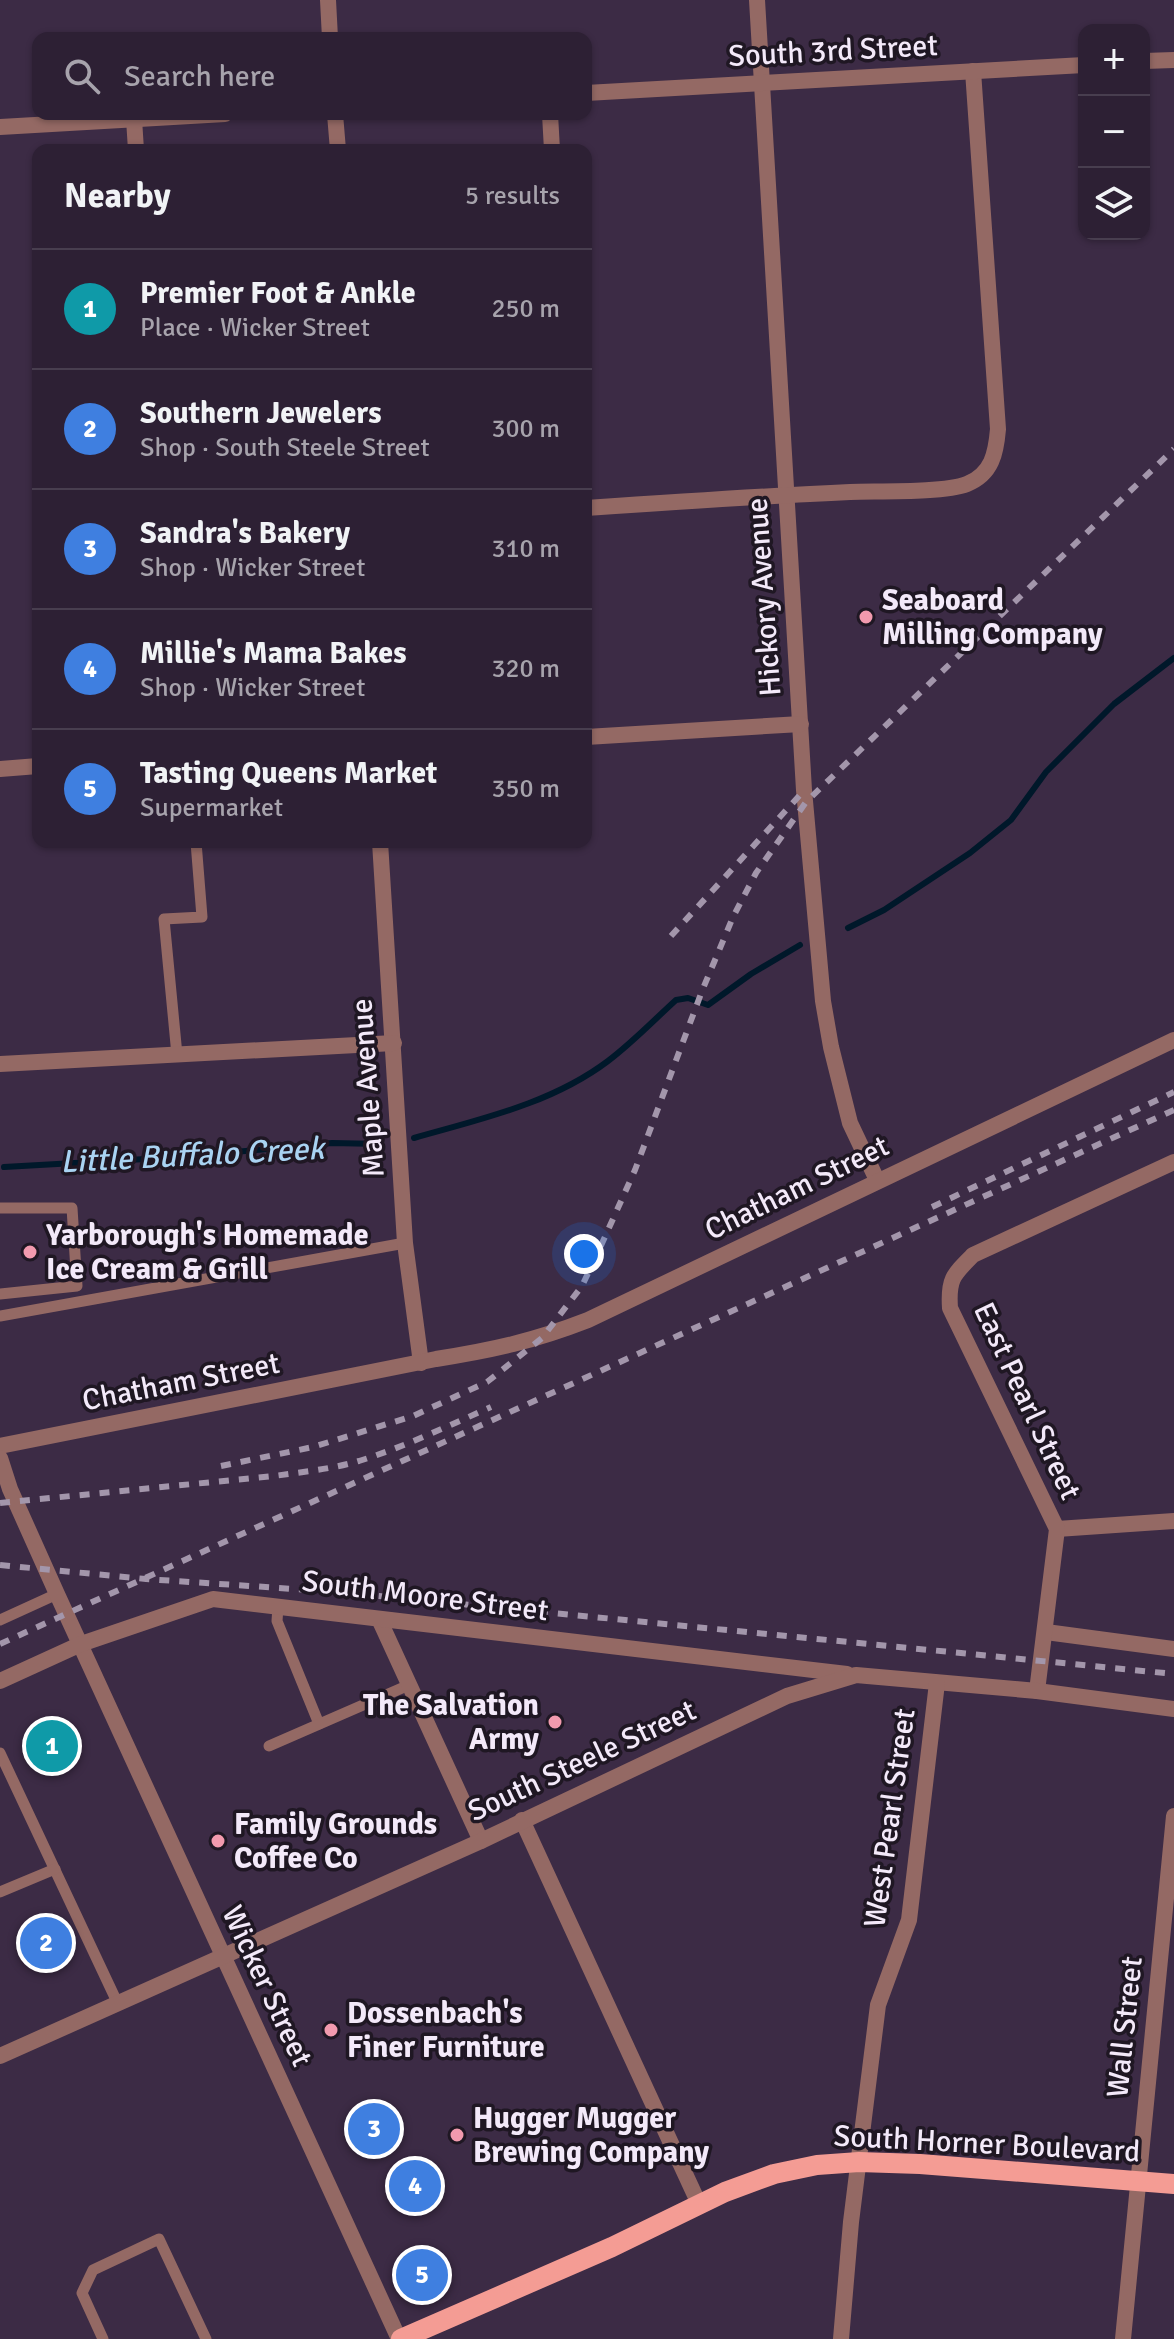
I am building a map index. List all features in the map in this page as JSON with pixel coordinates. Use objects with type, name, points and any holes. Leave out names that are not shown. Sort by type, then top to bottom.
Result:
[{"type":"main road","name":"South Horner Boulevard","points":[[400,2339],[612,2247],[699,2204],[774,2174],[817,2165],[859,2162],[1174,2184]]},
{"type":"street","points":[[328,0],[330,32]]},
{"type":"street","name":"Hickory Avenue","points":[[757,0],[785,495],[811,874],[823,1001],[850,1123],[877,1180]]},
{"type":"street","points":[[1150,61],[1174,60]]},
{"type":"street","name":"South 3rd Street","points":[[592,93],[1078,65]]},
{"type":"street","points":[[592,508],[952,488],[980,477],[989,467],[996,451],[998,429],[973,71]]},
{"type":"street","points":[[0,127],[117,120]]},
{"type":"street","points":[[134,120],[136,144]]},
{"type":"street","points":[[336,120],[338,144]]},
{"type":"street","points":[[550,120],[552,144]]},
{"type":"street","points":[[592,737],[801,724]]},
{"type":"street","points":[[0,769],[32,766]]},
{"type":"street","name":"Maple Avenue","points":[[380,848],[405,1243],[428,1361]]},
{"type":"street","name":"Chatham Street","points":[[0,1446],[529,1341],[588,1320],[1174,1040]]},
{"type":"street","points":[[0,1064],[394,1043]]},
{"type":"street","name":"East Pearl Street","points":[[1037,1691],[1057,1529],[950,1308],[949,1287],[973,1255],[1174,1162]]},
{"type":"street","name":"Wicker Street","points":[[0,1458],[10,1489],[57,1594],[400,2339]]},
{"type":"street","points":[[1057,1529],[1174,1521]]},
{"type":"street","name":"South Moore Street","points":[[0,1681],[81,1644],[213,1599],[856,1675]]},
{"type":"street","points":[[379,1619],[481,1841]]},
{"type":"street","points":[[1046,1632],[1174,1649]]},
{"type":"street","name":"South Steele Street","points":[[0,2056],[481,1841],[787,1696],[856,1675],[1037,1691],[1174,1709]]},
{"type":"street","name":"West Pearl Street","points":[[841,2339],[878,2005],[909,1920],[937,1683]]},
{"type":"street","name":"Wall Street","points":[[1123,2339],[1174,1816]]},
{"type":"street","points":[[522,1820],[699,2204]]},
{"type":"lane","points":[[177,1055],[164,919],[202,917],[196,848]]},
{"type":"lane","points":[[0,1208],[72,1208],[77,1286],[0,1294]]},
{"type":"lane","points":[[0,1316],[405,1243]]},
{"type":"lane","points":[[0,1620],[57,1594]]},
{"type":"lane","points":[[278,1607],[277,1621],[319,1724]]},
{"type":"lane","points":[[269,1746],[409,1685]]},
{"type":"lane","points":[[0,1753],[118,2004]]},
{"type":"lane","points":[[0,1892],[55,1869]]},
{"type":"lane","points":[[103,2339],[82,2293],[93,2270],[159,2239],[206,2339]]},
{"type":"waterway","name":"Little Buffalo Creek","points":[[848,928],[884,910],[970,853],[1011,820],[1046,772],[1114,704],[1174,658]]},
{"type":"waterway","name":"Little Buffalo Creek","points":[[414,1138],[489,1117],[563,1088],[617,1054],[676,1000],[688,998],[708,1005],[751,974],[800,945]]},
{"type":"waterway","name":"Little Buffalo Creek","points":[[4,1167],[181,1157],[332,1143],[380,1144]]},
{"type":"railway","points":[[221,1466],[313,1447],[413,1416],[487,1382],[542,1338],[582,1286],[599,1250],[635,1170],[733,917],[756,873],[806,802],[1174,449]]},
{"type":"railway","points":[[671,936],[800,795]]},
{"type":"railway","points":[[932,1207],[1174,1092]]},
{"type":"railway","points":[[0,1644],[1174,1110]]},
{"type":"railway","points":[[0,1503],[274,1476],[338,1466],[393,1449],[491,1407]]},
{"type":"railway","points":[[0,1565],[339,1592],[1174,1674]]},
{"type":"place","name":"Seaboard Milling Company","points":[[866,617]]},
{"type":"place","name":"Yarborough's Homemade Ice Cream & Grill","points":[[30,1252]]},
{"type":"place","name":"The Salvation Army","points":[[555,1722]]},
{"type":"place","name":"Premier Foot & Ankle","points":[[52,1746]]},
{"type":"place","name":"Family Grounds Coffee Co","points":[[218,1841]]},
{"type":"place","name":"Southern Jewelers","points":[[46,1943]]},
{"type":"place","name":"Dossenbach's Finer Furniture","points":[[331,2030]]},
{"type":"place","name":"Sandra's Bakery","points":[[374,2129]]},
{"type":"place","name":"Hugger Mugger Brewing Company","points":[[457,2135]]},
{"type":"place","name":"Millie's Mama Bakes","points":[[415,2186]]},
{"type":"place","name":"Tasting Queens Market","points":[[422,2275]]}]
